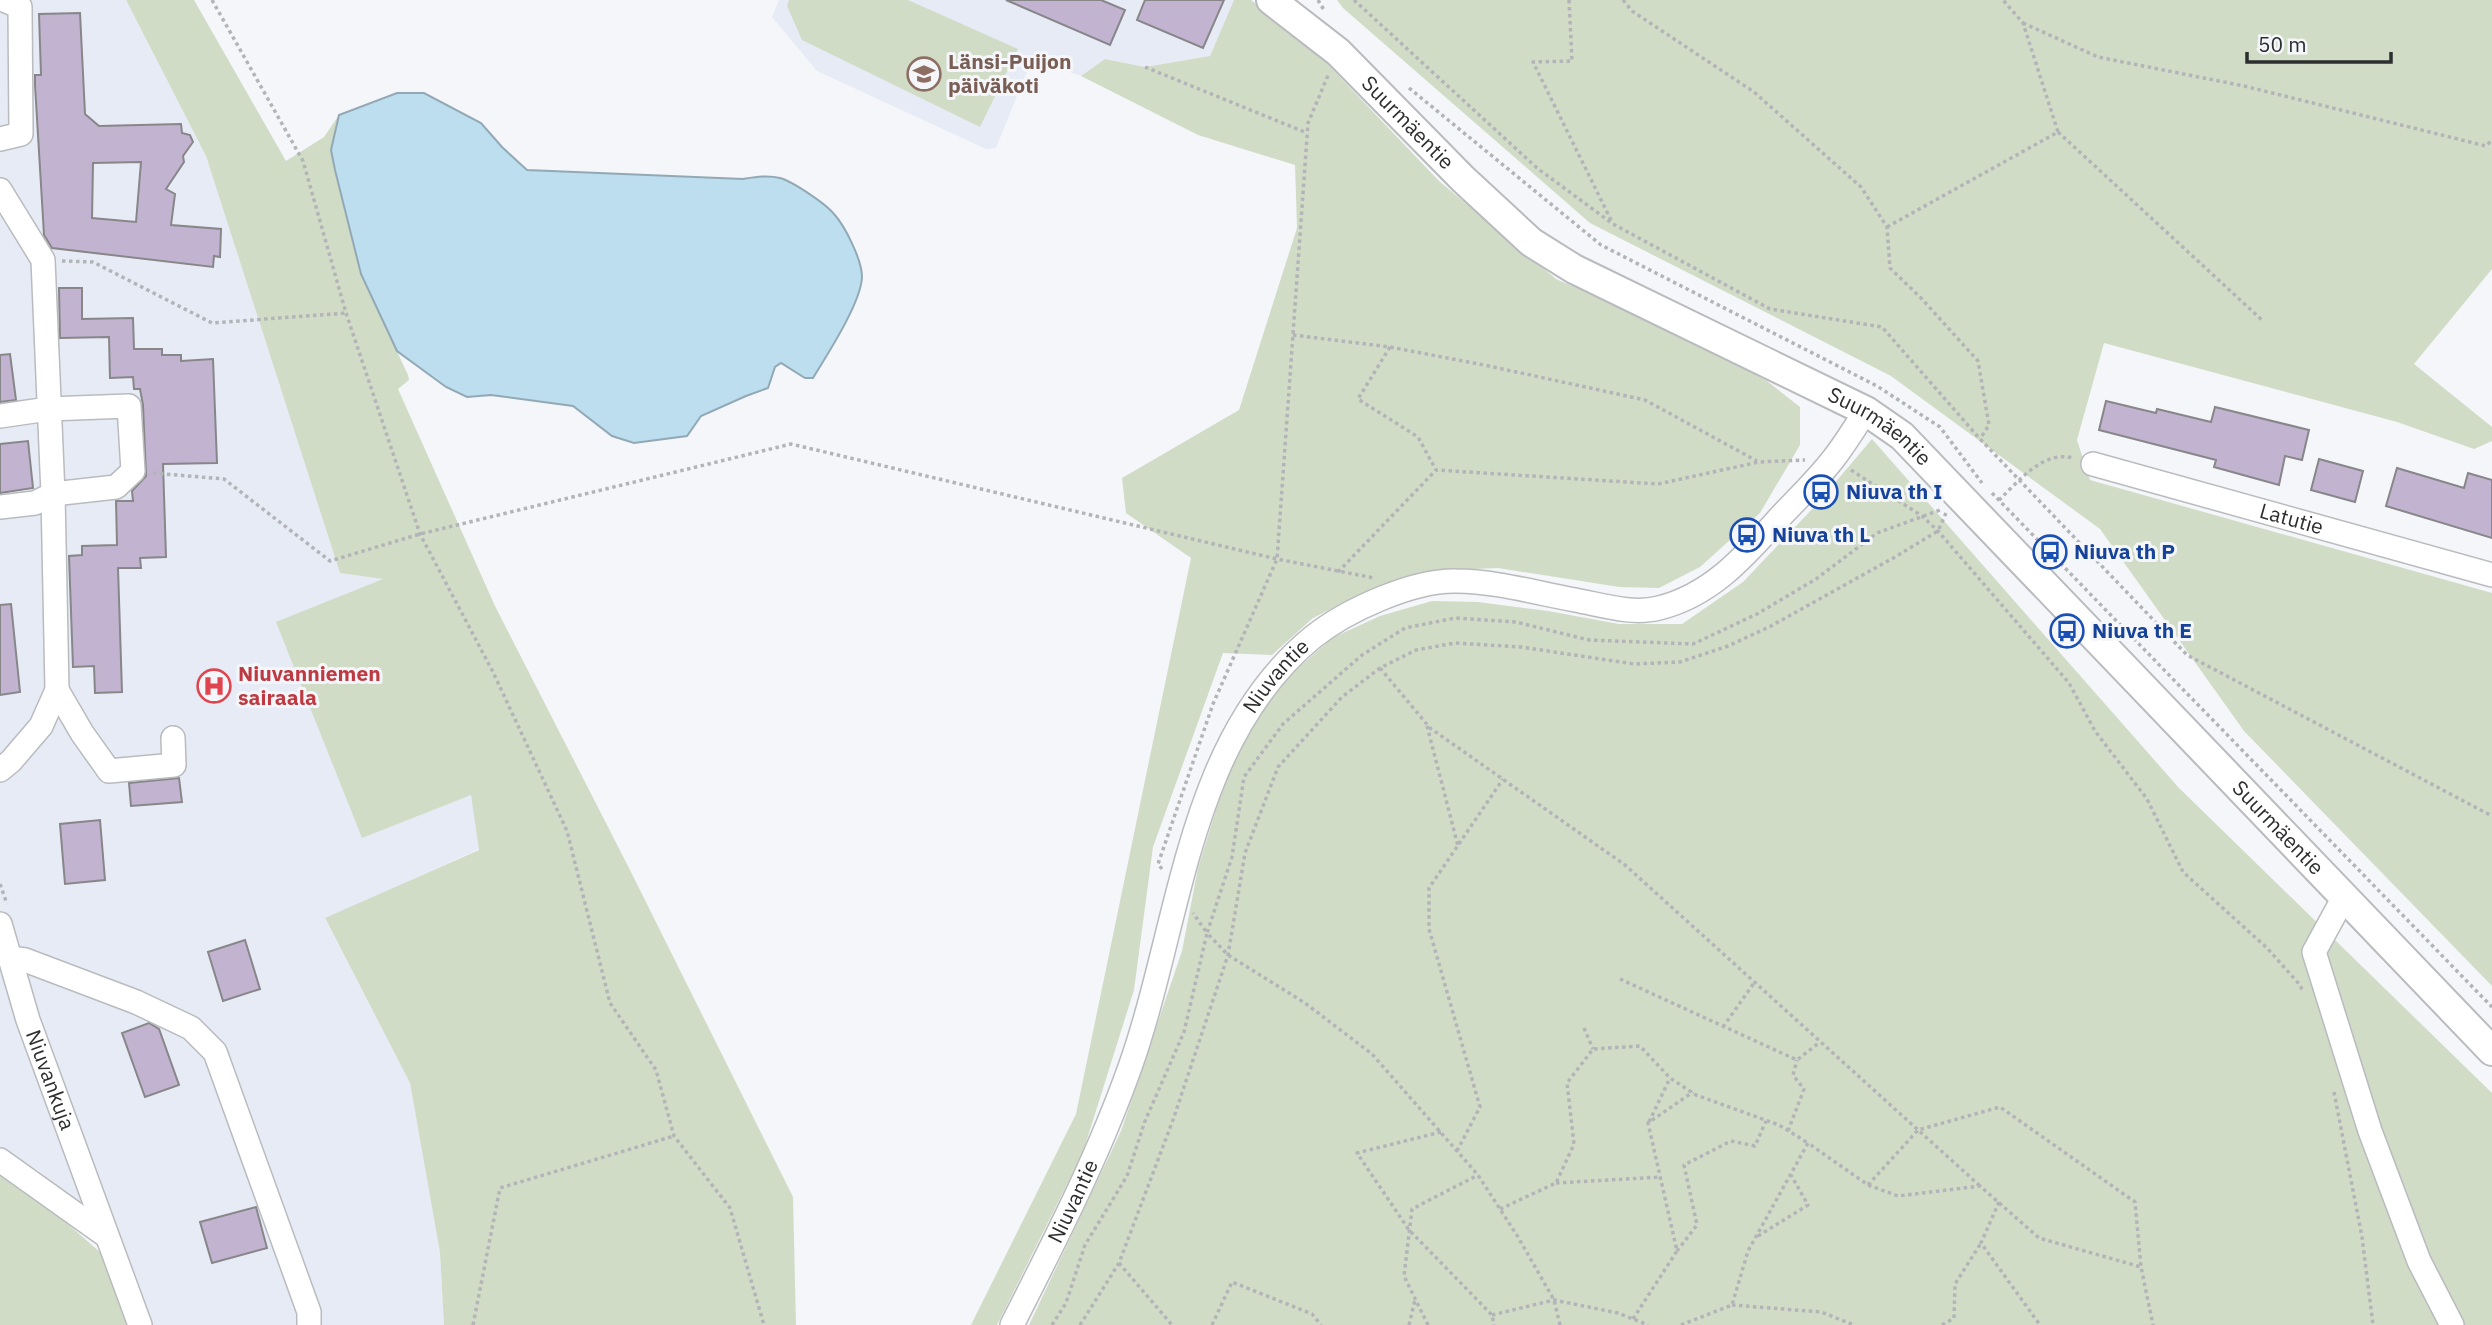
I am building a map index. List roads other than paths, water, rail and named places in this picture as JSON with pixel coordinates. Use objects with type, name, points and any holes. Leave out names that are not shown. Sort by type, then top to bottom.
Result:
[{"type":"main road","name":"Suurmäentie","points":[[1271,0],[1338,52],[1463,179],[1531,242],[1574,269],[1866,411],[1902,436],[2492,1051]]},
{"type":"street","points":[[0,139],[21,134],[20,7],[4,0]]},
{"type":"street","points":[[0,190],[43,260],[53,494],[57,690],[41,726],[0,770]]},
{"type":"street","points":[[0,416],[48,409],[129,406],[133,471],[116,487],[53,494],[35,503],[0,507]]},
{"type":"street","name":"Niuvantie","points":[[1012,1325],[1091,1168],[1130,1065],[1161,965],[1176,891],[1220,760],[1255,700],[1283,667],[1314,636],[1368,604],[1418,585],[1457,580],[1629,611],[1657,609],[1696,596],[1736,566],[1834,458],[1866,411]]},
{"type":"street","name":"Latutie","points":[[2093,464],[2492,575]]},
{"type":"street","points":[[57,690],[109,771],[174,765],[173,738]]},
{"type":"street","points":[[2344,897],[2314,952],[2370,1131],[2419,1261],[2452,1325]]},
{"type":"street","name":"Niuvankuja","points":[[0,924],[28,1020],[140,1325]]},
{"type":"street","points":[[10,958],[25,960],[136,1002],[191,1028],[215,1052],[309,1311],[309,1325]]},
{"type":"street","points":[[0,1160],[106,1235]]},
{"type":"water","points":[[397,93],[424,93],[481,123],[527,170],[743,179],[771,177],[785,180],[808,193],[838,219],[856,253],[862,277],[850,314],[813,378],[805,378],[781,363],[775,367],[768,388],[701,416],[687,436],[634,443],[612,436],[573,406],[491,395],[467,397],[446,387],[397,351],[361,274],[331,150],[339,115]]},
{"type":"place","name":"Länsi-Puijon päiväkoti","points":[[924,74]]},
{"type":"place","name":"Niuva th I","points":[[1821,492]]},
{"type":"place","name":"Niuva th L","points":[[1747,535]]},
{"type":"place","name":"Niuva th P","points":[[2050,552]]},
{"type":"place","name":"Niuva th E","points":[[2067,631]]},
{"type":"place","name":"Niuvanniemen sairaala","points":[[214,686]]}]
